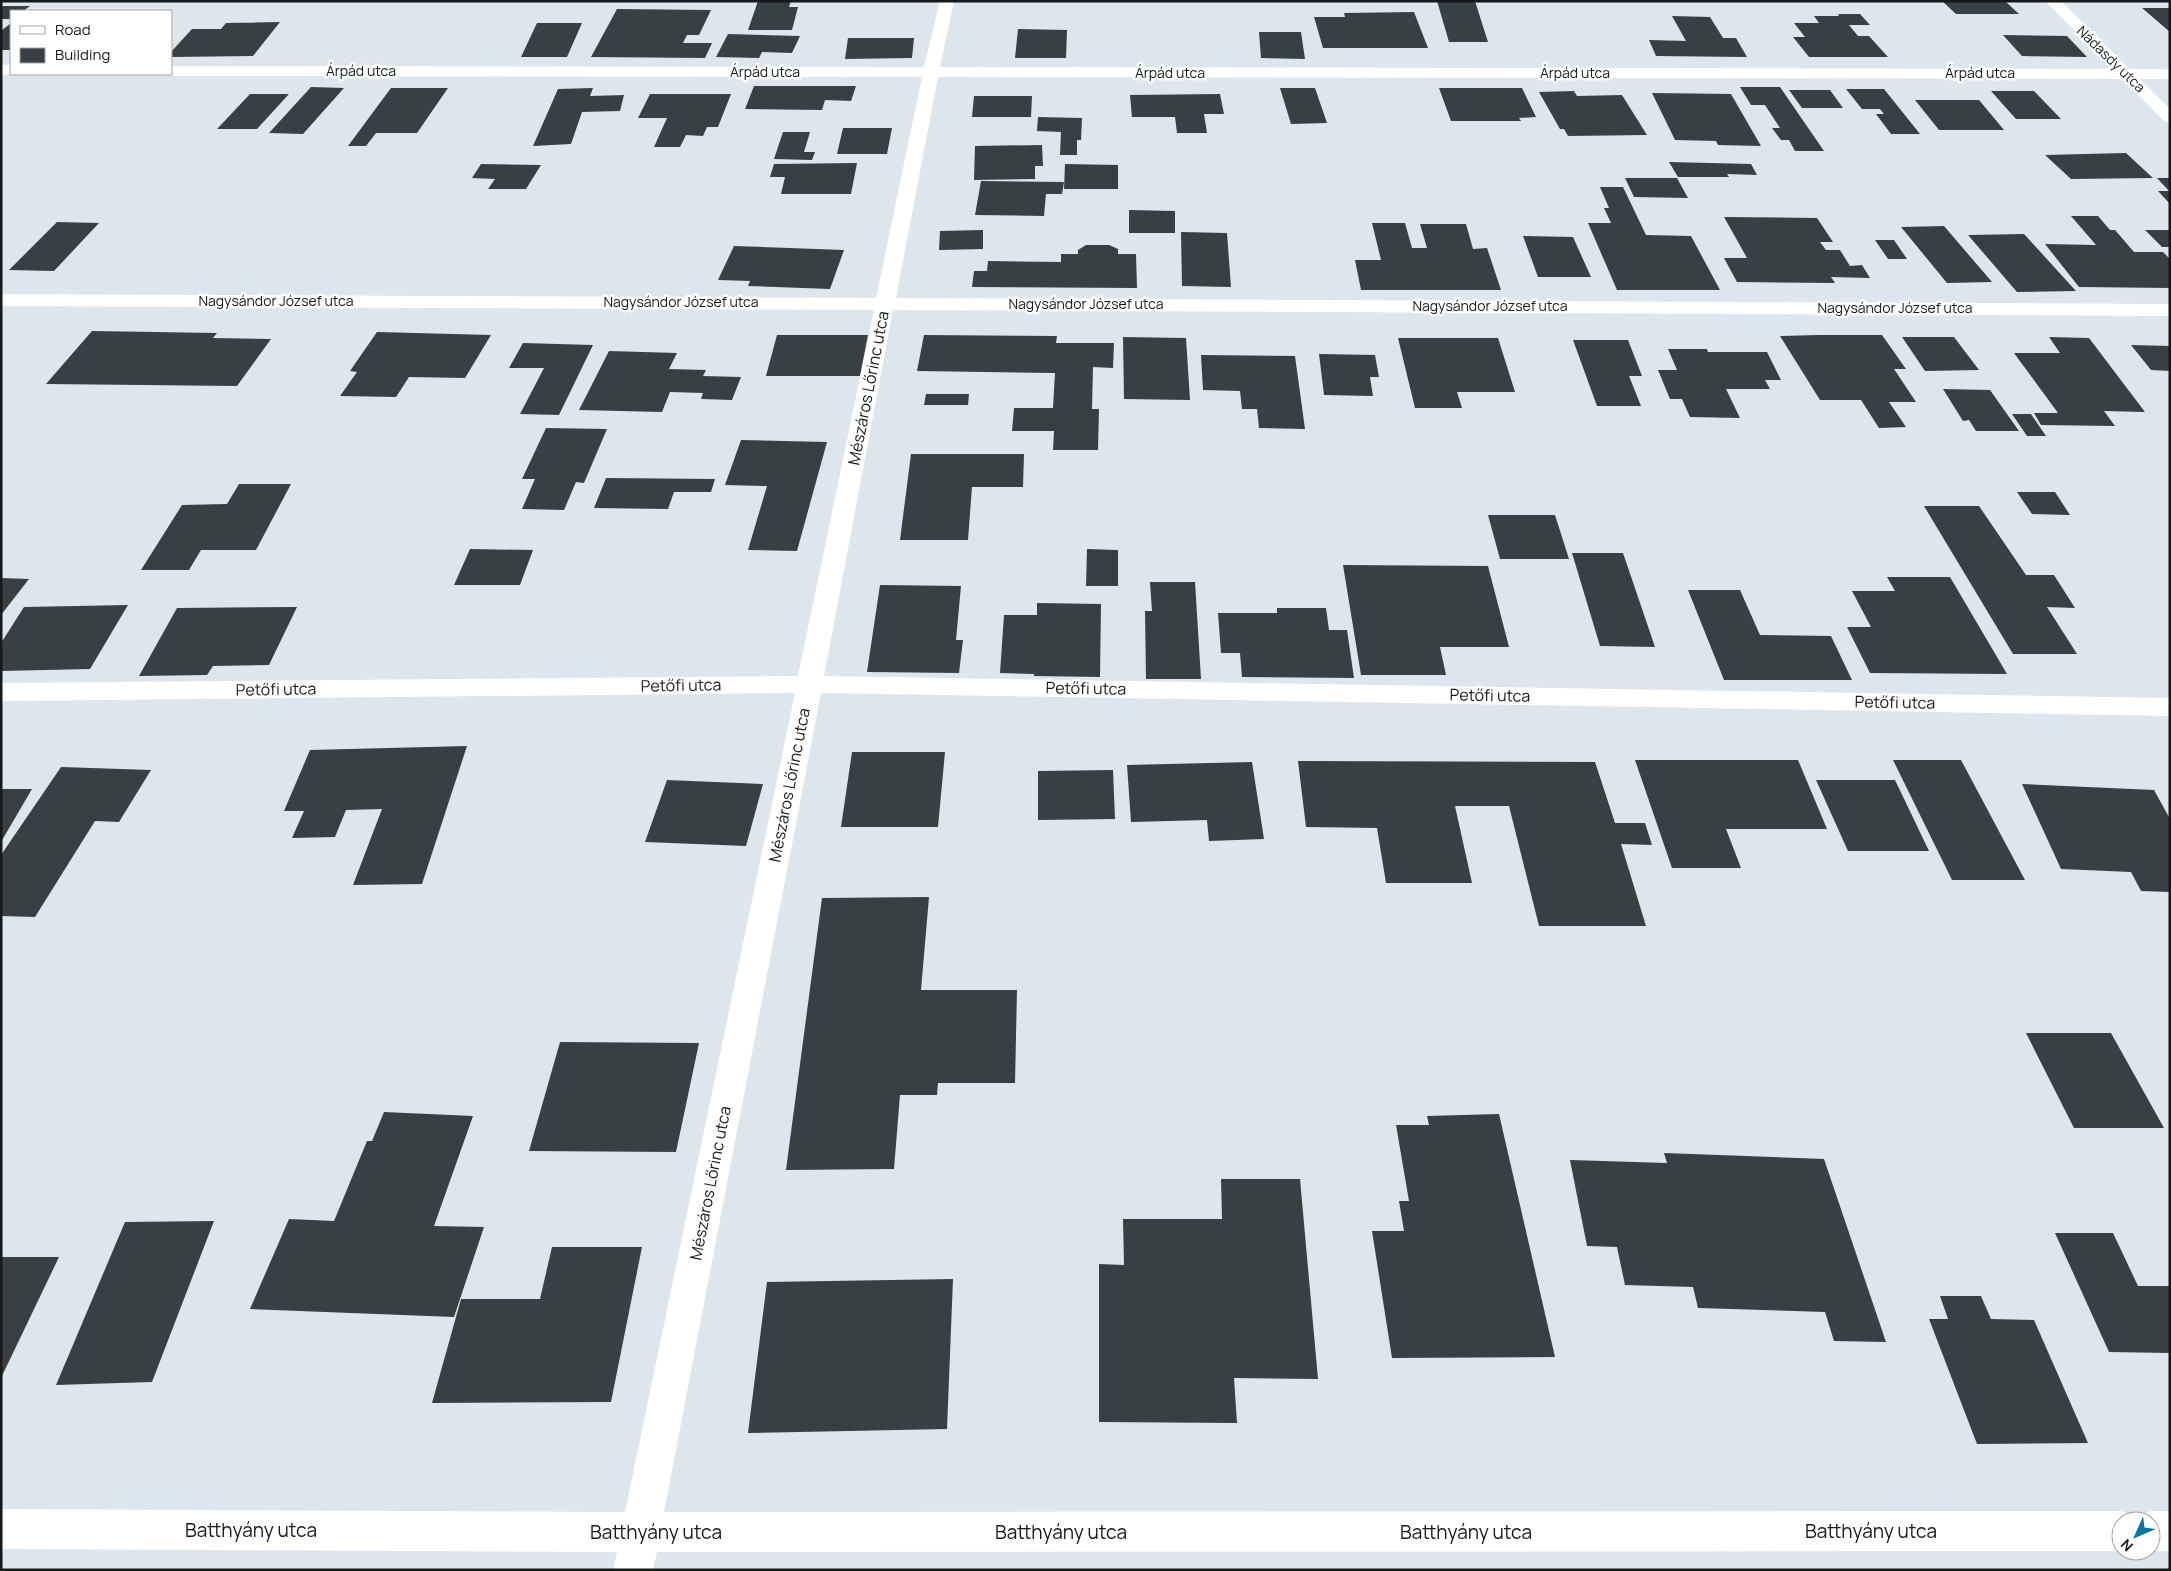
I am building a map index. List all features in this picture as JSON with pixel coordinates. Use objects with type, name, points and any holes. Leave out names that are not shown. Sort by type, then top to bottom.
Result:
[{"type":"street","name":"Mészáros Lőrinc utca","points":[[634,1570],[931,72],[947,1]]},
{"type":"street","name":"Nádasdy utca","points":[[2052,1],[2170,118]]},
{"type":"street","name":"Árpád utca","points":[[172,71],[2170,74]]},
{"type":"street","name":"Nagysándor József utca","points":[[1,300],[2170,310]]},
{"type":"street","name":"Petőfi utca","points":[[1,692],[809,684],[2170,707]]},
{"type":"street","name":"Batthyány utca","points":[[1,1529],[641,1532],[2111,1531]]},
{"type":"building","points":[[758,1],[791,1],[789,7],[798,7],[792,30],[748,30]]},
{"type":"building","points":[[1437,1],[1475,1],[1488,42],[1449,42]]},
{"type":"building","points":[[1942,1],[2005,1],[2019,14],[1956,14]]},
{"type":"building","points":[[1,6],[30,6],[24,10],[10,10],[10,19],[1,19]]},
{"type":"building","points":[[2142,8],[2170,8],[2170,32]]},
{"type":"building","points":[[617,9],[711,10],[699,35],[687,35],[683,43],[712,43],[705,58],[591,57]]},
{"type":"building","points":[[1414,12],[1428,48],[1323,48],[1314,17],[1345,17],[1344,13]]},
{"type":"building","points":[[1838,14],[1860,14],[1870,25],[1849,25],[1858,36],[1869,36],[1888,57],[1809,57],[1793,37],[1805,37],[1794,23],[1819,23],[1814,16],[1839,16]]},
{"type":"building","points":[[1672,16],[1710,17],[1723,38],[1736,38],[1747,57],[1656,56],[1649,40],[1686,41]]},
{"type":"building","points":[[280,22],[253,56],[172,57],[172,51],[192,29],[221,29],[226,23]]},
{"type":"building","points":[[537,23],[582,23],[567,57],[521,57]]},
{"type":"building","points":[[10,24],[10,50],[1,50],[1,31]]},
{"type":"building","points":[[1018,29],[1067,30],[1066,58],[1015,58]]},
{"type":"building","points":[[1259,32],[1301,32],[1305,59],[1261,58]]},
{"type":"building","points":[[728,34],[800,36],[792,53],[762,52],[759,58],[716,57]]},
{"type":"building","points":[[2003,35],[2067,36],[2087,57],[2022,56]]},
{"type":"building","points":[[848,38],[914,38],[912,58],[845,59]]},
{"type":"building","points":[[754,86],[856,86],[851,101],[825,100],[822,110],[745,109]]},
{"type":"building","points":[[311,87],[344,88],[303,134],[269,133]]},
{"type":"building","points":[[1740,87],[1780,87],[1824,151],[1795,151],[1789,140],[1781,140],[1772,128],[1780,128],[1765,105],[1751,105]]},
{"type":"building","points":[[391,88],[448,88],[417,133],[376,133],[366,146],[348,146]]},
{"type":"building","points":[[593,88],[590,96],[624,95],[620,111],[582,112],[571,144],[533,146],[558,89]]},
{"type":"building","points":[[1280,88],[1315,88],[1327,123],[1291,124]]},
{"type":"building","points":[[1439,88],[1522,88],[1536,117],[1519,118],[1521,121],[1451,121]]},
{"type":"building","points":[[1846,89],[1884,89],[1920,134],[1891,134],[1876,114],[1884,114],[1880,109],[1862,109]]},
{"type":"building","points":[[1789,90],[1830,90],[1843,108],[1802,108]]},
{"type":"building","points":[[1574,91],[1577,96],[1622,95],[1647,135],[1568,136],[1564,129],[1560,129],[1539,92]]},
{"type":"building","points":[[1991,91],[2034,91],[2061,119],[2016,119]]},
{"type":"building","points":[[1652,93],[1731,94],[1761,146],[1718,145],[1716,141],[1675,140]]},
{"type":"building","points":[[250,94],[289,94],[257,129],[217,129]]},
{"type":"building","points":[[650,94],[731,94],[718,127],[707,127],[703,136],[686,135],[680,147],[654,147],[667,118],[638,118]]},
{"type":"building","points":[[1220,94],[1224,114],[1204,114],[1207,133],[1177,133],[1175,117],[1132,117],[1130,95]]},
{"type":"building","points":[[974,96],[1032,96],[1031,117],[972,117]]},
{"type":"building","points":[[1915,100],[1979,100],[2004,130],[1939,130]]},
{"type":"building","points":[[1038,117],[1082,118],[1081,140],[1077,140],[1077,155],[1060,155],[1061,132],[1037,131]]},
{"type":"building","points":[[843,128],[892,128],[887,154],[837,154]]},
{"type":"building","points":[[783,132],[810,132],[804,152],[815,152],[812,160],[774,159]]},
{"type":"building","points":[[1042,145],[1043,166],[1035,166],[1035,179],[974,180],[975,146]]},
{"type":"building","points":[[2126,153],[2153,178],[2071,179],[2045,155]]},
{"type":"building","points":[[1669,162],[1751,164],[1757,175],[1727,174],[1729,177],[1678,177]]},
{"type":"building","points":[[857,163],[851,194],[781,194],[785,177],[770,177],[774,164]]},
{"type":"building","points":[[481,164],[541,165],[526,189],[488,189],[495,179],[472,178]]},
{"type":"building","points":[[1065,164],[1118,165],[1118,189],[1064,189]]},
{"type":"building","points":[[1625,178],[1677,178],[1688,198],[1634,197]]},
{"type":"building","points":[[2157,178],[2170,178],[2170,204],[2158,191],[2169,191]]},
{"type":"building","points":[[981,181],[1064,182],[1062,194],[1046,194],[1044,216],[975,215]]},
{"type":"building","points":[[1600,187],[1623,187],[1646,235],[1691,236],[1720,290],[1617,290],[1588,223],[1611,223],[1604,208],[1609,208]]},
{"type":"building","points":[[1129,210],[1175,211],[1175,233],[1129,233]]},
{"type":"building","points":[[2071,216],[2098,216],[2110,230],[2115,230],[2134,252],[2163,252],[2170,259],[2170,288],[2079,287],[2045,244],[2096,245]]},
{"type":"building","points":[[1724,217],[1817,218],[1833,242],[1820,242],[1826,250],[1840,250],[1850,266],[1862,265],[1870,278],[1831,277],[1835,283],[1737,282],[1724,258],[1747,258]]},
{"type":"building","points":[[57,222],[99,223],[54,271],[9,270]]},
{"type":"building","points":[[1372,223],[1405,223],[1412,248],[1427,248],[1420,224],[1466,224],[1473,249],[1487,248],[1501,290],[1361,290],[1355,260],[1381,260]]},
{"type":"building","points":[[1944,226],[1992,282],[1947,283],[1901,227]]},
{"type":"building","points":[[983,230],[983,249],[939,250],[940,231]]},
{"type":"building","points":[[2145,230],[2170,230],[2170,247],[2162,247]]},
{"type":"building","points":[[1181,232],[1227,233],[1231,287],[1182,286]]},
{"type":"building","points":[[2024,234],[2076,291],[2017,292],[1968,235]]},
{"type":"building","points":[[1523,236],[1573,237],[1591,277],[1538,277]]},
{"type":"building","points":[[1875,240],[1894,240],[1907,259],[1888,259]]},
{"type":"building","points":[[1086,245],[1109,245],[1118,249],[1118,254],[1136,254],[1137,288],[972,287],[974,271],[987,271],[988,261],[1061,262],[1061,254],[1078,254],[1078,250]]},
{"type":"building","points":[[734,246],[844,250],[830,289],[748,286],[750,281],[718,280]]},
{"type":"building","points":[[92,331],[217,333],[213,338],[271,339],[237,386],[46,384]]},
{"type":"building","points":[[377,332],[491,335],[465,378],[409,377],[396,397],[340,396],[357,372],[350,371]]},
{"type":"building","points":[[777,335],[868,335],[860,376],[766,376]]},
{"type":"building","points":[[924,335],[1057,336],[1056,343],[1114,343],[1113,368],[1093,367],[1092,409],[1099,409],[1098,450],[1053,450],[1054,431],[1012,431],[1014,408],[1053,408],[1055,373],[917,371]]},
{"type":"building","points":[[1882,335],[1906,369],[1894,369],[1916,402],[1889,402],[1906,427],[1879,428],[1861,400],[1820,400],[1780,336]]},
{"type":"building","points":[[1123,337],[1186,338],[1190,400],[1124,399]]},
{"type":"building","points":[[1902,337],[1954,337],[1979,370],[1925,371]]},
{"type":"building","points":[[2049,337],[2089,338],[2145,412],[2104,411],[2115,426],[2041,425],[2034,413],[2058,413],[2014,353],[2060,353]]},
{"type":"building","points":[[1398,338],[1498,338],[1515,392],[1457,392],[1462,408],[1415,408]]},
{"type":"building","points":[[1573,340],[1628,340],[1642,376],[1629,376],[1641,406],[1597,406]]},
{"type":"building","points":[[523,343],[593,345],[559,415],[520,414],[544,368],[509,368]]},
{"type":"building","points":[[2131,345],[2170,346],[2170,371],[2151,370]]},
{"type":"building","points":[[1668,349],[1707,349],[1708,352],[1767,352],[1781,380],[1765,380],[1770,389],[1726,389],[1740,418],[1690,417],[1682,399],[1670,399],[1658,370],[1677,370]]},
{"type":"building","points":[[609,351],[677,353],[669,369],[706,370],[703,376],[741,377],[732,400],[701,399],[703,393],[670,392],[662,412],[579,410]]},
{"type":"building","points":[[1319,354],[1375,355],[1379,377],[1370,377],[1373,396],[1324,395]]},
{"type":"building","points":[[1201,355],[1295,356],[1305,429],[1259,428],[1257,409],[1242,409],[1240,391],[1203,390]]},
{"type":"building","points":[[1943,389],[1990,390],[2019,431],[1976,431],[1969,420],[1963,421]]},
{"type":"building","points":[[926,394],[969,394],[968,405],[924,405]]},
{"type":"building","points":[[2012,414],[2031,414],[2046,436],[2027,436]]},
{"type":"building","points":[[546,428],[607,429],[584,483],[576,482],[564,510],[522,509],[535,479],[522,479]]},
{"type":"building","points":[[741,440],[827,442],[797,551],[748,550],[767,486],[725,485]]},
{"type":"building","points":[[911,454],[1024,454],[1023,487],[972,487],[968,540],[900,540]]},
{"type":"building","points":[[606,478],[715,479],[711,492],[674,492],[668,509],[594,508]]},
{"type":"building","points":[[239,484],[291,484],[256,550],[201,550],[189,570],[141,570],[182,505],[227,504]]},
{"type":"building","points":[[2017,492],[2055,492],[2070,515],[2032,514]]},
{"type":"building","points":[[1924,506],[1979,506],[2026,575],[2054,575],[2075,608],[2047,607],[2077,654],[2013,654]]},
{"type":"building","points":[[1488,515],[1555,515],[1569,559],[1500,559]]},
{"type":"building","points":[[470,549],[533,550],[520,585],[454,585]]},
{"type":"building","points":[[1087,549],[1118,550],[1118,586],[1086,586]]},
{"type":"building","points":[[1572,553],[1623,553],[1655,647],[1600,646]]},
{"type":"building","points":[[1343,565],[1488,566],[1509,647],[1440,647],[1446,675],[1361,675]]},
{"type":"building","points":[[1887,577],[1950,577],[2007,674],[1870,673],[1847,627],[1871,627],[1852,591],[1895,591]]},
{"type":"building","points":[[1,578],[29,579],[1,615]]},
{"type":"building","points":[[1150,582],[1195,582],[1201,679],[1146,679],[1145,611],[1152,611]]},
{"type":"building","points":[[880,585],[961,586],[956,640],[963,640],[959,673],[867,672]]},
{"type":"building","points":[[1688,590],[1740,590],[1760,635],[1831,636],[1852,680],[1724,680]]},
{"type":"building","points":[[1037,603],[1101,604],[1100,677],[1034,676],[1034,674],[1000,673],[1004,615],[1037,615]]},
{"type":"building","points":[[128,605],[90,669],[1,671],[1,643],[24,607]]},
{"type":"building","points":[[297,607],[269,665],[213,666],[207,675],[139,676],[177,608]]},
{"type":"building","points":[[1277,608],[1326,608],[1329,630],[1347,630],[1354,678],[1242,677],[1240,653],[1221,653],[1218,613],[1277,613]]},
{"type":"building","points":[[467,746],[422,884],[353,885],[382,809],[346,810],[335,837],[292,838],[304,811],[284,811],[310,750]]},
{"type":"building","points":[[852,752],[945,752],[938,827],[841,827]]},
{"type":"building","points":[[1635,760],[1798,760],[1827,829],[1726,829],[1741,868],[1672,868]]},
{"type":"building","points":[[1893,760],[1961,760],[2025,880],[1952,880]]},
{"type":"building","points":[[1298,761],[1595,762],[1615,823],[1645,823],[1652,845],[1621,844],[1646,926],[1539,926],[1509,806],[1455,806],[1472,883],[1386,883],[1377,828],[1306,827]]},
{"type":"building","points":[[1252,762],[1264,839],[1209,841],[1207,820],[1131,822],[1127,765]]},
{"type":"building","points":[[61,767],[151,770],[119,822],[95,821],[35,917],[1,916],[1,855]]},
{"type":"building","points":[[1113,770],[1115,819],[1038,820],[1038,771]]},
{"type":"building","points":[[667,780],[763,784],[746,846],[645,842]]},
{"type":"building","points":[[1816,780],[1895,780],[1929,851],[1848,851]]},
{"type":"building","points":[[2022,784],[2154,790],[2170,819],[2170,892],[2141,891],[2131,872],[2061,869]]},
{"type":"building","points":[[1,789],[32,789],[1,842]]},
{"type":"building","points":[[929,897],[921,990],[1017,990],[1015,1083],[938,1083],[937,1095],[900,1095],[894,1169],[786,1170],[822,898]]},
{"type":"building","points":[[2026,1033],[2111,1033],[2164,1128],[2074,1128]]},
{"type":"building","points":[[560,1042],[699,1043],[676,1152],[529,1151]]},
{"type":"building","points":[[384,1112],[473,1116],[434,1226],[484,1227],[454,1317],[250,1309],[289,1219],[334,1221],[367,1141],[372,1141]]},
{"type":"building","points":[[1499,1114],[1555,1357],[1392,1358],[1372,1231],[1404,1231],[1399,1201],[1409,1201],[1396,1125],[1429,1125],[1427,1116]]},
{"type":"building","points":[[1664,1153],[1824,1159],[1886,1342],[1834,1341],[1825,1312],[1698,1308],[1693,1287],[1625,1285],[1617,1247],[1587,1246],[1570,1160],[1667,1163]]},
{"type":"building","points":[[1221,1179],[1300,1179],[1318,1379],[1234,1378],[1237,1423],[1099,1422],[1099,1264],[1124,1265],[1123,1219],[1222,1219]]},
{"type":"building","points":[[214,1221],[152,1382],[56,1385],[125,1222]]},
{"type":"building","points":[[2055,1233],[2113,1233],[2138,1286],[2170,1286],[2170,1353],[2109,1352]]},
{"type":"building","points":[[552,1247],[642,1247],[611,1402],[432,1403],[461,1299],[540,1299]]},
{"type":"building","points":[[1,1257],[59,1257],[1,1378]]},
{"type":"building","points":[[953,1279],[947,1429],[748,1433],[767,1282]]},
{"type":"building","points":[[1940,1296],[1981,1296],[1991,1319],[2034,1320],[2088,1443],[1977,1444],[1929,1319],[1948,1319]]}]
